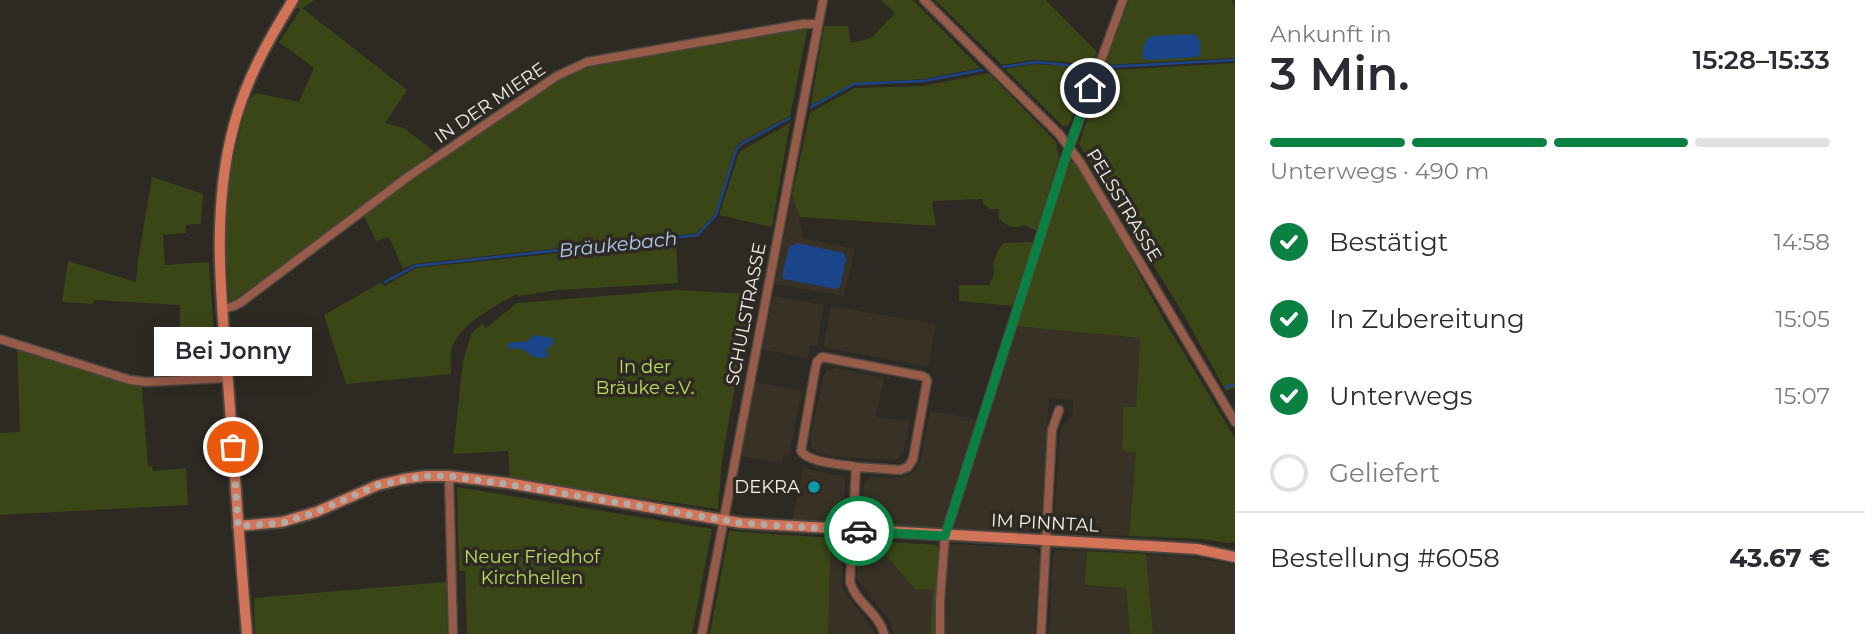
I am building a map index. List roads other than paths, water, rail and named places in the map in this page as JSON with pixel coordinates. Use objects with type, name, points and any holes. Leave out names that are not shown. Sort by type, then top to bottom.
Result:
[{"type":"main road","points":[[247,634],[219,260],[221,195],[234,125],[248,82],[268,40],[293,0]]},
{"type":"main road","name":"IM PINNTAL","points":[[238,526],[282,523],[316,512],[378,485],[425,476],[449,476],[767,525],[1196,549],[1235,557]]},
{"type":"street","name":"SCHULSTRASSE","points":[[702,634],[822,0]]},
{"type":"street","name":"PELSSTRASSE","points":[[924,0],[1069,146],[1235,422]]},
{"type":"street","points":[[940,634],[945,536],[1069,146],[1123,0]]},
{"type":"street","name":"IN DER MIERE","points":[[223,309],[240,303],[409,176],[556,76],[587,62],[779,28],[818,24]]},
{"type":"street","points":[[0,339],[130,380],[146,382],[228,378]]},
{"type":"street","points":[[822,357],[922,376],[927,381],[913,458],[908,467],[900,470],[856,467],[809,459],[801,451],[815,370],[822,357]]},
{"type":"street","points":[[1041,634],[1052,430],[1059,410]]},
{"type":"street","points":[[856,467],[851,586],[881,624],[884,634]]},
{"type":"street","points":[[449,476],[453,634]]},
{"type":"water","points":[[1195,34],[1201,45],[1198,57],[1143,58],[1144,46],[1151,36]]},
{"type":"water","points":[[797,243],[844,253],[846,259],[840,287],[836,289],[784,279],[782,276],[789,247]]},
{"type":"water","points":[[534,335],[553,338],[554,344],[546,349],[548,355],[545,358],[534,357],[522,349],[508,348],[508,344],[512,342],[526,342]]},
{"type":"waterway","name":"Bräukebach","points":[[1105,67],[1235,60]]},
{"type":"waterway","name":"Bräukebach","points":[[1003,67],[1036,62],[1089,67]]},
{"type":"waterway","name":"Bräukebach","points":[[811,107],[854,84],[923,81],[982,70]]},
{"type":"waterway","name":"Bräukebach","points":[[385,282],[415,266],[698,235],[716,215],[736,150],[741,144],[790,118]]},
{"type":"waterway","points":[[1226,387],[1235,384]]},
{"type":"place","name":"Bei Jonny","points":[[233,447]]},
{"type":"place","name":"DEKRA","points":[[814,487]]},
{"type":"park label","name":"In der Bräuke e.V.","points":[[645,377]]},
{"type":"park label","name":"Neuer Friedhof Kirchhellen","points":[[532,567]]}]
